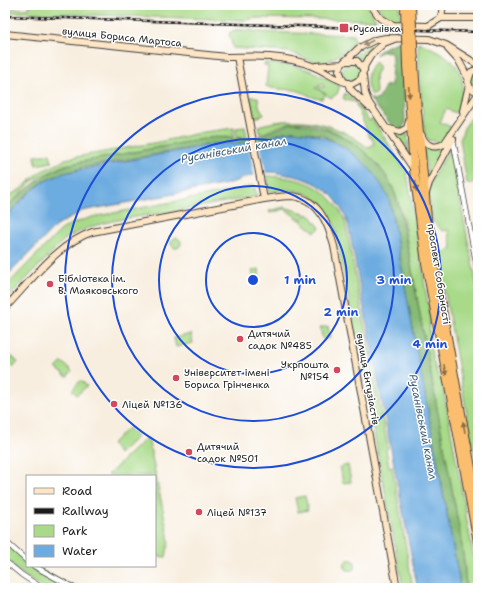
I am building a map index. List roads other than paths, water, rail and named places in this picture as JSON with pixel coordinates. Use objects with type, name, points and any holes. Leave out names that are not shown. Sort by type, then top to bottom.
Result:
[{"type":"highway","name":"проспект Соборності","points":[[408,6],[411,65],[410,120],[414,171],[426,263],[478,542]]},
{"type":"highway","name":"проспект Соборності","points":[[411,65],[430,239],[478,506]]},
{"type":"main road","points":[[371,5],[380,18],[393,25],[428,26],[434,24],[442,18],[478,18]]},
{"type":"main road","points":[[442,18],[443,5]]},
{"type":"main road","name":"вулиця Бориса Мартоса","points":[[5,34],[196,54],[237,57],[249,55],[284,59],[312,66],[345,82],[376,114]]},
{"type":"main road","points":[[397,38],[378,47],[367,61],[358,82],[345,82],[340,74],[344,63],[359,48],[375,40],[383,38],[397,38],[429,39],[446,45],[478,65]]},
{"type":"main road","points":[[417,111],[421,136],[424,142],[430,146],[440,146],[444,144],[454,131],[462,116],[478,93],[473,90],[468,82],[459,61],[447,49],[422,39]]},
{"type":"main road","points":[[237,57],[264,199]]},
{"type":"main road","points":[[344,63],[357,61],[363,73]]},
{"type":"main road","name":"вулиця Бориса Мартоса","points":[[312,66],[344,63]]},
{"type":"main road","points":[[462,116],[468,82],[472,72],[478,69]]},
{"type":"main road","name":"вулиця Бориса Мартоса","points":[[363,73],[366,96],[376,114],[405,155],[414,171]]},
{"type":"main road","points":[[386,128],[394,131],[405,130],[410,120]]},
{"type":"main road","points":[[425,204],[427,187],[453,139],[454,131]]},
{"type":"main road","name":"вулиця Ентузіастів","points":[[5,308],[65,246],[79,236],[111,227],[264,199],[289,196],[305,200],[320,212],[330,229],[397,588]]},
{"type":"street","points":[[453,139],[478,273]]},
{"type":"street","points":[[5,541],[26,560]]},
{"type":"street","points":[[5,561],[22,575],[42,588]]},
{"type":"street","points":[[36,567],[74,588]]},
{"type":"water","name":"Русанівський канал","points":[[294,131],[310,133],[324,138],[338,144],[350,152],[362,161],[372,172],[389,199],[459,579],[459,588],[418,588],[417,586],[348,224],[339,204],[326,190],[299,177],[269,172],[253,175],[228,184],[82,211],[56,226],[5,278],[5,218],[28,194],[45,181],[64,173],[214,144],[254,142],[285,132]]},
{"type":"railway","points":[[5,16],[478,32]]},
{"type":"place","name":"Русанівка","points":[[344,28]]},
{"type":"place","name":"Бібліотека ім. В. Маяковського","points":[[50,284]]},
{"type":"place","name":"Дитячий садок №485","points":[[240,339]]},
{"type":"place","name":"Укрпошта №154","points":[[337,370]]},
{"type":"place","name":"Університет імені Бориса Грінченка","points":[[176,378]]},
{"type":"place","name":"Ліцей №136","points":[[114,404]]},
{"type":"place","name":"Дитячий садок №501","points":[[189,452]]},
{"type":"place","name":"Ліцей №137","points":[[199,512]]}]
